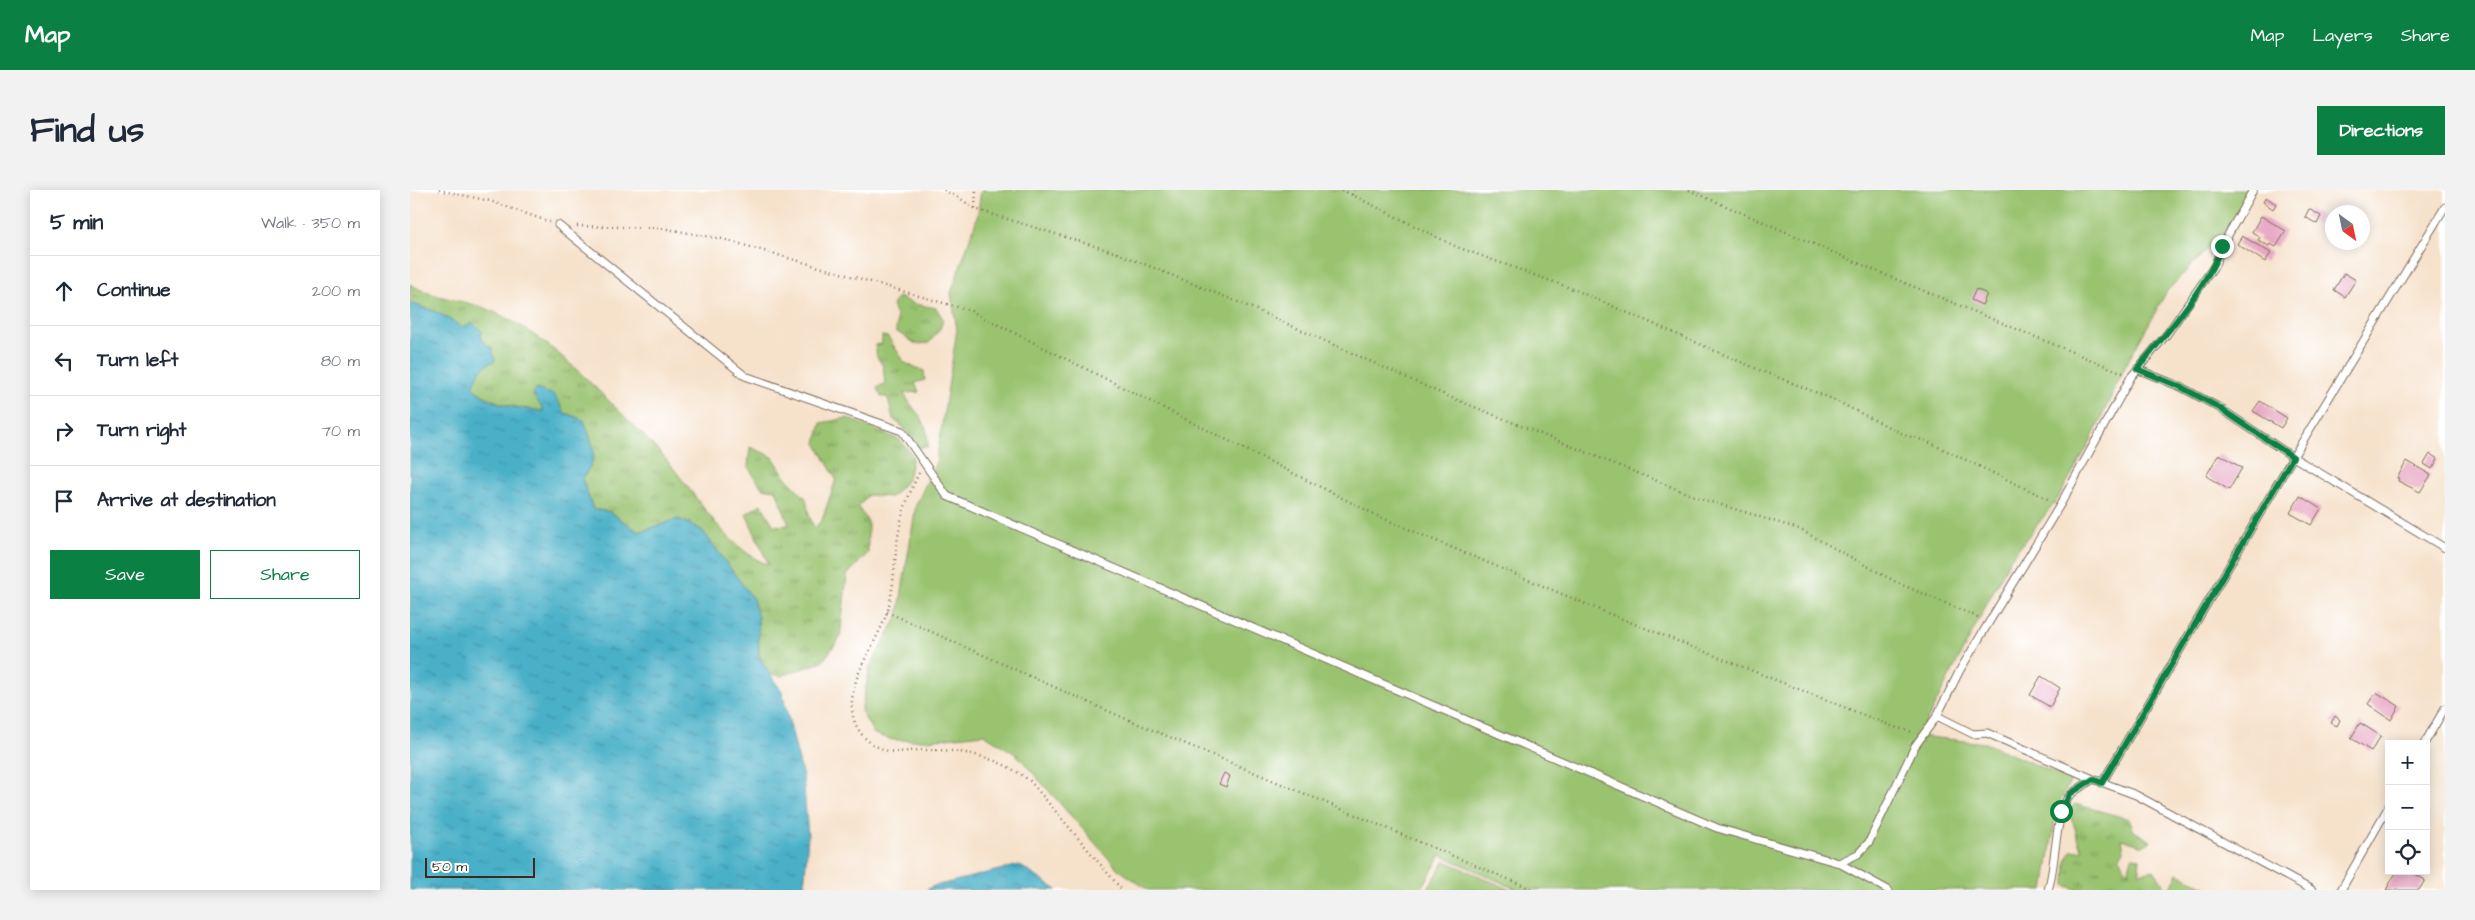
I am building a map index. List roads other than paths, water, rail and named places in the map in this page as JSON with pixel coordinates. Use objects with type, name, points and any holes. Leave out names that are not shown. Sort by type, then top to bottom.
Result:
[{"type":"lane","points":[[1839,863],[1858,854],[1869,842],[1915,746],[1937,716],[1960,670],[2060,505],[2131,377],[2167,334],[2215,265],[2222,246],[2253,190]]},
{"type":"lane","points":[[2102,783],[2293,457],[2445,207]]},
{"type":"lane","points":[[558,225],[745,376],[902,431],[947,496],[1717,828],[1839,863],[1888,890]]},
{"type":"lane","points":[[2137,369],[2181,387],[2218,407],[2293,457],[2445,548]]},
{"type":"lane","points":[[2426,740],[2445,708]]},
{"type":"lane","points":[[1937,716],[1973,734],[1986,733],[2102,783],[2136,794],[2312,890]]},
{"type":"lane","points":[[2048,890],[2052,878],[2061,811],[2070,794],[2093,779]]},
{"type":"lane","points":[[2341,890],[2385,813]]},
{"type":"water","points":[[410,303],[439,313],[462,327],[472,323],[482,331],[481,340],[492,348],[495,361],[483,368],[476,379],[473,388],[481,394],[507,406],[544,411],[533,394],[536,389],[554,395],[565,413],[584,420],[594,451],[592,463],[582,479],[593,509],[610,512],[639,532],[678,519],[702,530],[753,599],[758,618],[759,657],[782,692],[803,777],[808,836],[804,890],[410,890]]},
{"type":"water","points":[[1019,865],[1057,890],[927,890],[931,887]]}]
